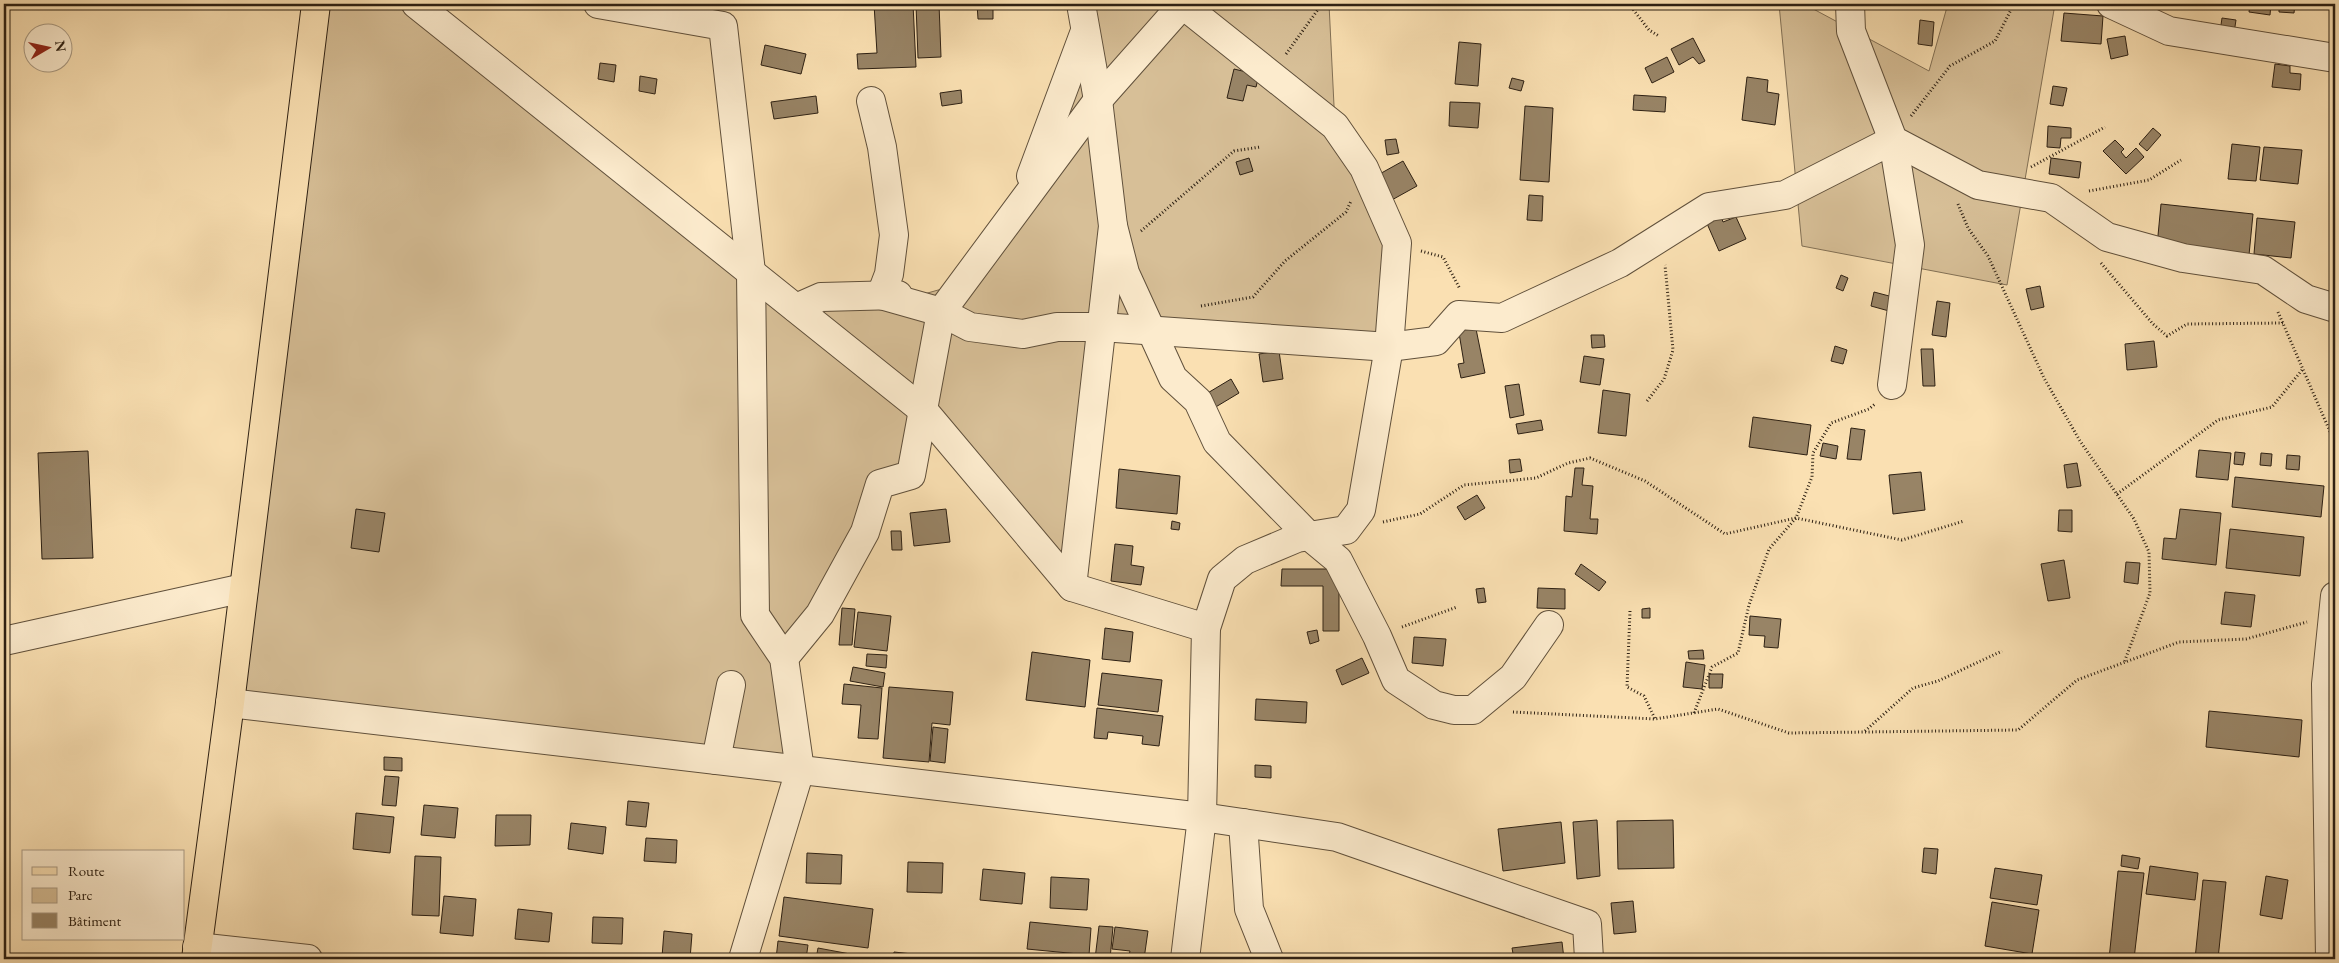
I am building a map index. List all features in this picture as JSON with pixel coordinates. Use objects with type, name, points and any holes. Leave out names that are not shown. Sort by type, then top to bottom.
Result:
[{"type":"main road","points":[[196,953],[230,703],[316,4]]},
{"type":"street","points":[[416,4],[924,411],[1072,587],[1206,628]]},
{"type":"street","points":[[598,4],[723,26],[751,272],[755,615],[784,658],[800,770],[743,959]]},
{"type":"street","points":[[784,658],[820,614],[829,598],[865,532],[880,484],[911,475],[941,312],[1098,100],[1183,4],[1336,126],[1364,168],[1397,243],[1389,347],[1361,510],[1346,530],[1297,538],[1245,560],[1222,578],[1206,628],[1202,817],[1185,959]]},
{"type":"street","points":[[1850,4],[1850,31],[1893,140],[1910,246],[1892,385]]},
{"type":"street","points":[[2111,4],[2169,31],[2335,58]]},
{"type":"street","points":[[1083,17],[1098,100],[1116,238],[1125,273],[1173,378],[1198,401],[1217,442],[1309,536],[1338,560],[1377,636],[1396,680],[1434,705],[1454,710],[1473,710],[1513,678],[1549,625]]},
{"type":"street","points":[[1021,205],[1083,17]]},
{"type":"street","points":[[871,101],[882,147],[894,235],[889,274],[881,295]]},
{"type":"street","points":[[1893,140],[1978,185],[2051,198],[2107,237],[2183,258],[2263,270],[2306,299],[2335,308]]},
{"type":"street","points":[[881,295],[941,312],[970,327],[1024,334],[1057,328],[1101,327],[1389,347],[1436,341],[1460,315],[1502,318],[1620,263],[1709,207],[1785,195],[1893,140]]},
{"type":"street","points":[[1072,587],[1101,327],[1116,238]]},
{"type":"street","points":[[796,308],[821,297],[924,294],[963,283]]},
{"type":"street","points":[[4,641],[244,588]]},
{"type":"street","points":[[2331,947],[2326,684],[2334,605]]},
{"type":"street","points":[[716,760],[731,685]]},
{"type":"street","points":[[230,703],[1202,817],[1337,837],[1587,924],[1589,959]]},
{"type":"street","points":[[1243,823],[1249,909],[1269,959]]},
{"type":"street","points":[[196,953],[308,959]]},
{"type":"path","points":[[1271,74],[1322,4]]},
{"type":"path","points":[[1629,4],[1649,30],[1659,36]]},
{"type":"path","points":[[1893,140],[1950,66],[1995,41],[2014,4]]},
{"type":"path","points":[[2026,169],[2105,127]]},
{"type":"path","points":[[1116,238],[1234,151],[1260,147]]},
{"type":"path","points":[[2051,198],[2149,180],[2181,160]]},
{"type":"path","points":[[1942,166],[1968,228],[1988,256],[2044,378],[2080,441],[2134,519],[2149,552],[2150,593],[2124,663]]},
{"type":"path","points":[[1196,307],[1253,297],[1284,261],[1346,212],[1364,168]]},
{"type":"path","points":[[2088,224],[2091,252],[2153,324],[2167,336],[2187,324],[2283,323]]},
{"type":"path","points":[[1647,401],[1664,379],[1673,350],[1662,237]]},
{"type":"path","points":[[1397,243],[1443,257],[1475,316]]},
{"type":"path","points":[[2276,307],[2335,443]]},
{"type":"path","points":[[2117,494],[2218,420],[2272,407],[2302,370]]},
{"type":"path","points":[[1694,713],[1712,667],[1738,652],[1749,606],[1769,549],[1796,518],[1812,477],[1812,453],[1831,423],[1869,409],[1892,385]]},
{"type":"path","points":[[1346,530],[1420,514],[1464,485],[1536,478],[1568,463],[1590,458],[1645,482],[1725,534],[1796,518],[1902,540],[1964,521]]},
{"type":"path","points":[[1473,710],[1655,719],[1718,709],[1789,733],[2018,730],[2077,680],[2180,642],[2246,639],[2334,605]]},
{"type":"path","points":[[1377,636],[1457,607]]},
{"type":"path","points":[[1630,611],[1627,687],[1644,696],[1655,719]]},
{"type":"path","points":[[1864,732],[1913,688],[1938,681],[2002,651]]},
{"type":"green space","points":[[316,4],[416,4],[796,308],[924,294],[963,283],[1021,205],[1081,4],[1329,4],[1335,126],[1397,243],[1389,347],[1102,327],[1072,587],[924,411],[911,475],[880,484],[784,658],[800,770],[230,703]]},
{"type":"green space","points":[[1779,4],[1804,4],[1929,71],[1947,7],[1929,4],[2055,4],[2007,285],[1802,246]]},
{"type":"building","points":[[874,4],[913,4],[916,67],[858,69],[857,54],[877,53]]},
{"type":"building","points":[[916,4],[939,4],[941,57],[918,58]]},
{"type":"building","points":[[977,4],[993,4],[993,19],[978,19]]},
{"type":"building","points":[[2250,4],[2271,4],[2270,15],[2249,12]]},
{"type":"building","points":[[2279,4],[2295,4],[2294,13],[2279,12]]},
{"type":"building","points":[[2064,13],[2103,16],[2101,44],[2061,41]]},
{"type":"building","points":[[2222,18],[2236,20],[2234,33],[2220,32]]},
{"type":"building","points":[[1920,20],[1934,22],[1932,46],[1918,44]]},
{"type":"building","points":[[2125,36],[2128,55],[2111,59],[2107,39]]},
{"type":"building","points":[[1693,38],[1705,61],[1699,64],[1693,57],[1679,65],[1671,49]]},
{"type":"building","points":[[1459,42],[1481,44],[1478,86],[1455,84]]},
{"type":"building","points":[[765,45],[806,54],[801,74],[761,65]]},
{"type":"building","points":[[1667,57],[1674,72],[1652,83],[1645,68]]},
{"type":"building","points":[[600,63],[616,65],[614,82],[598,79]]},
{"type":"building","points":[[2275,64],[2290,66],[2290,73],[2301,74],[2300,90],[2272,87]]},
{"type":"building","points":[[1234,69],[1259,75],[1256,87],[1247,85],[1243,101],[1227,98]]},
{"type":"building","points":[[640,76],[657,79],[655,94],[639,91]]},
{"type":"building","points":[[1747,77],[1768,80],[1767,92],[1779,94],[1775,125],[1742,120]]},
{"type":"building","points":[[1512,78],[1524,81],[1521,91],[1509,88]]},
{"type":"building","points":[[2053,86],[2067,88],[2063,106],[2050,104]]},
{"type":"building","points":[[961,90],[962,103],[942,106],[940,93]]},
{"type":"building","points":[[1634,95],[1666,97],[1665,112],[1633,110]]},
{"type":"building","points":[[816,96],[818,113],[774,119],[771,102]]},
{"type":"building","points":[[1450,102],[1480,103],[1478,128],[1449,126]]},
{"type":"building","points":[[1525,106],[1553,108],[1549,182],[1520,180]]},
{"type":"building","points":[[2048,126],[2071,128],[2071,138],[2061,138],[2060,148],[2047,147]]},
{"type":"building","points":[[2153,128],[2161,135],[2147,151],[2139,144]]},
{"type":"building","points":[[1396,139],[1399,153],[1387,155],[1385,140]]},
{"type":"building","points":[[2115,140],[2124,149],[2121,152],[2126,158],[2136,148],[2144,157],[2126,174],[2103,151]]},
{"type":"building","points":[[2232,144],[2260,147],[2256,181],[2228,179]]},
{"type":"building","points":[[2264,147],[2302,150],[2298,184],[2260,180]]},
{"type":"building","points":[[1249,158],[1253,171],[1240,175],[1236,162]]},
{"type":"building","points":[[2051,158],[2081,162],[2079,178],[2049,174]]},
{"type":"building","points":[[1403,161],[1417,186],[1390,201],[1376,176]]},
{"type":"building","points":[[1529,195],[1543,196],[1542,221],[1527,220]]},
{"type":"building","points":[[2161,204],[2253,214],[2249,255],[2157,246]]},
{"type":"building","points":[[1720,213],[1723,222],[1736,217],[1746,239],[1719,251],[1705,219]]},
{"type":"building","points":[[2257,218],[2295,222],[2291,258],[2254,254]]},
{"type":"building","points":[[1841,275],[1848,278],[1843,291],[1836,288]]},
{"type":"building","points":[[2040,286],[2044,307],[2031,310],[2026,289]]},
{"type":"building","points":[[1874,292],[1893,297],[1889,311],[1871,306]]},
{"type":"building","points":[[1937,301],[1950,303],[1946,337],[1932,335]]},
{"type":"building","points":[[1475,324],[1485,373],[1461,378],[1458,364],[1464,363],[1458,327]]},
{"type":"building","points":[[1591,335],[1604,335],[1605,347],[1592,348]]},
{"type":"building","points":[[2154,341],[2157,367],[2127,370],[2125,344]]},
{"type":"building","points":[[1835,346],[1847,350],[1843,364],[1831,361]]},
{"type":"building","points":[[1921,349],[1933,349],[1935,386],[1923,386]]},
{"type":"building","points":[[1279,351],[1283,379],[1263,382],[1259,354]]},
{"type":"building","points":[[1584,356],[1604,359],[1600,385],[1580,382]]},
{"type":"building","points":[[1231,379],[1239,393],[1214,408],[1206,394]]},
{"type":"building","points":[[1519,384],[1524,415],[1510,418],[1505,386]]},
{"type":"building","points":[[1603,390],[1630,394],[1626,436],[1598,433]]},
{"type":"building","points":[[1753,417],[1811,425],[1807,455],[1749,447]]},
{"type":"building","points":[[1541,420],[1543,430],[1518,434],[1516,424]]},
{"type":"building","points":[[1851,428],[1865,430],[1861,460],[1847,459]]},
{"type":"building","points":[[1823,443],[1838,446],[1836,459],[1820,456]]},
{"type":"building","points":[[2199,450],[2231,453],[2228,480],[2196,477]]},
{"type":"building","points":[[88,451],[93,558],[42,559],[38,453]]},
{"type":"building","points":[[2235,452],[2245,453],[2243,465],[2234,464]]},
{"type":"building","points":[[2261,453],[2272,454],[2271,466],[2260,465]]},
{"type":"building","points":[[2287,455],[2300,456],[2299,470],[2286,469]]},
{"type":"building","points":[[1520,459],[1522,471],[1510,473],[1509,460]]},
{"type":"building","points":[[2077,463],[2081,486],[2067,488],[2064,465]]},
{"type":"building","points":[[1575,468],[1584,468],[1582,485],[1593,486],[1590,519],[1598,519],[1597,534],[1564,531],[1566,496],[1572,497]]},
{"type":"building","points":[[1119,469],[1180,476],[1177,514],[1116,508]]},
{"type":"building","points":[[1921,472],[1925,510],[1893,514],[1889,475]]},
{"type":"building","points":[[2235,477],[2324,486],[2321,517],[2232,507]]},
{"type":"building","points":[[1477,495],[1485,508],[1465,520],[1457,507]]},
{"type":"building","points":[[356,509],[385,513],[379,552],[351,548]]},
{"type":"building","points":[[946,509],[950,542],[914,546],[910,513]]},
{"type":"building","points":[[2180,509],[2221,513],[2216,565],[2162,559],[2164,538],[2176,539]]},
{"type":"building","points":[[2059,510],[2072,510],[2072,532],[2058,531]]},
{"type":"building","points":[[1172,521],[1180,523],[1179,530],[1171,529]]},
{"type":"building","points":[[2230,529],[2304,537],[2300,576],[2226,568]]},
{"type":"building","points":[[891,531],[901,531],[902,550],[892,550]]},
{"type":"building","points":[[1115,544],[1133,546],[1131,565],[1144,567],[1141,585],[1111,581]]},
{"type":"building","points":[[2064,560],[2070,598],[2048,601],[2041,564]]},
{"type":"building","points":[[2126,562],[2140,563],[2138,584],[2124,582]]},
{"type":"building","points":[[1581,564],[1606,582],[1599,591],[1575,574]]},
{"type":"building","points":[[1282,569],[1339,569],[1339,631],[1323,631],[1323,586],[1281,586]]},
{"type":"building","points":[[1484,588],[1486,602],[1478,603],[1476,589]]},
{"type":"building","points":[[1538,588],[1565,589],[1565,609],[1537,608]]},
{"type":"building","points":[[2225,592],[2255,595],[2251,627],[2221,624]]},
{"type":"building","points":[[842,608],[855,609],[852,645],[839,645]]},
{"type":"building","points":[[1650,608],[1650,618],[1642,618],[1642,609]]},
{"type":"building","points":[[858,612],[891,616],[887,651],[854,647]]},
{"type":"building","points":[[1750,616],[1781,619],[1778,648],[1764,647],[1765,636],[1749,635]]},
{"type":"building","points":[[1105,628],[1133,632],[1130,662],[1102,659]]},
{"type":"building","points":[[1317,630],[1319,641],[1310,644],[1307,632]]},
{"type":"building","points":[[1414,637],[1446,639],[1443,666],[1412,663]]},
{"type":"building","points":[[1703,650],[1704,659],[1689,659],[1688,651]]},
{"type":"building","points":[[1032,652],[1090,660],[1085,707],[1026,700]]},
{"type":"building","points":[[867,654],[887,655],[886,668],[866,666]]},
{"type":"building","points":[[1362,658],[1369,673],[1342,685],[1336,670]]},
{"type":"building","points":[[1686,662],[1705,665],[1702,689],[1683,687]]},
{"type":"building","points":[[853,667],[885,673],[883,687],[850,681]]},
{"type":"building","points":[[1102,673],[1162,680],[1158,712],[1098,705]]},
{"type":"building","points":[[1709,674],[1723,674],[1722,688],[1709,688]]},
{"type":"building","points":[[844,684],[882,688],[878,739],[858,738],[861,705],[842,704]]},
{"type":"building","points":[[889,687],[953,692],[950,725],[932,723],[929,762],[883,758]]},
{"type":"building","points":[[1256,699],[1307,702],[1306,723],[1255,720]]},
{"type":"building","points":[[1097,708],[1163,716],[1159,746],[1142,744],[1143,736],[1108,732],[1107,739],[1094,738]]},
{"type":"building","points":[[2209,711],[2302,720],[2299,757],[2206,747]]},
{"type":"building","points":[[933,727],[948,729],[945,763],[930,761]]},
{"type":"building","points":[[384,757],[402,758],[402,771],[384,770]]},
{"type":"building","points":[[1255,765],[1271,766],[1271,778],[1255,777]]},
{"type":"building","points":[[385,776],[399,777],[396,806],[382,805]]},
{"type":"building","points":[[628,801],[649,803],[646,827],[626,825]]},
{"type":"building","points":[[424,805],[458,808],[455,838],[421,835]]},
{"type":"building","points":[[356,813],[394,817],[390,853],[353,849]]},
{"type":"building","points":[[496,815],[531,815],[530,845],[495,846]]},
{"type":"building","points":[[1597,820],[1600,876],[1577,879],[1573,822]]},
{"type":"building","points":[[1673,820],[1674,868],[1618,869],[1617,821]]},
{"type":"building","points":[[1561,822],[1565,863],[1503,871],[1498,829]]},
{"type":"building","points":[[571,823],[606,827],[603,854],[568,849]]},
{"type":"building","points":[[646,838],[677,840],[676,863],[644,861]]},
{"type":"building","points":[[1924,848],[1938,849],[1936,874],[1922,872]]},
{"type":"building","points":[[807,853],[842,855],[841,884],[806,883]]},
{"type":"building","points":[[2122,855],[2140,858],[2138,869],[2121,866]]},
{"type":"building","points":[[415,856],[441,857],[439,916],[412,915]]},
{"type":"building","points":[[908,862],[943,863],[942,893],[907,892]]},
{"type":"building","points":[[2150,866],[2198,873],[2195,900],[2146,894]]},
{"type":"building","points":[[1995,868],[2042,875],[2037,905],[1990,898]]},
{"type":"building","points":[[983,869],[1025,873],[1022,904],[980,900]]},
{"type":"building","points":[[2118,871],[2144,873],[2134,959],[2109,959]]},
{"type":"building","points":[[2266,876],[2288,880],[2282,919],[2260,915]]},
{"type":"building","points":[[1051,877],[1089,879],[1087,910],[1050,908]]},
{"type":"building","points":[[2203,880],[2226,882],[2218,959],[2195,959]]},
{"type":"building","points":[[444,896],[476,899],[473,936],[440,933]]},
{"type":"building","points":[[784,897],[873,909],[868,948],[779,936]]},
{"type":"building","points":[[1633,901],[1636,932],[1614,934],[1611,903]]},
{"type":"building","points":[[1992,902],[2039,910],[2032,954],[1985,946]]},
{"type":"building","points":[[518,909],[552,913],[549,942],[515,939]]},
{"type":"building","points":[[593,917],[623,918],[622,944],[592,943]]},
{"type":"building","points":[[1030,922],[1091,928],[1089,955],[1027,949]]},
{"type":"building","points":[[1099,926],[1113,927],[1110,959],[1095,959]]},
{"type":"building","points":[[1115,927],[1148,931],[1144,959],[1128,959],[1130,951],[1112,949]]},
{"type":"building","points":[[664,931],[692,934],[690,959],[662,957]]},
{"type":"building","points":[[778,941],[808,945],[806,959],[776,959]]},
{"type":"building","points":[[1562,942],[1564,959],[1514,959],[1512,948]]},
{"type":"building","points":[[818,948],[861,956],[860,959],[816,959]]},
{"type":"building","points":[[894,952],[931,956],[931,959],[893,959]]}]
